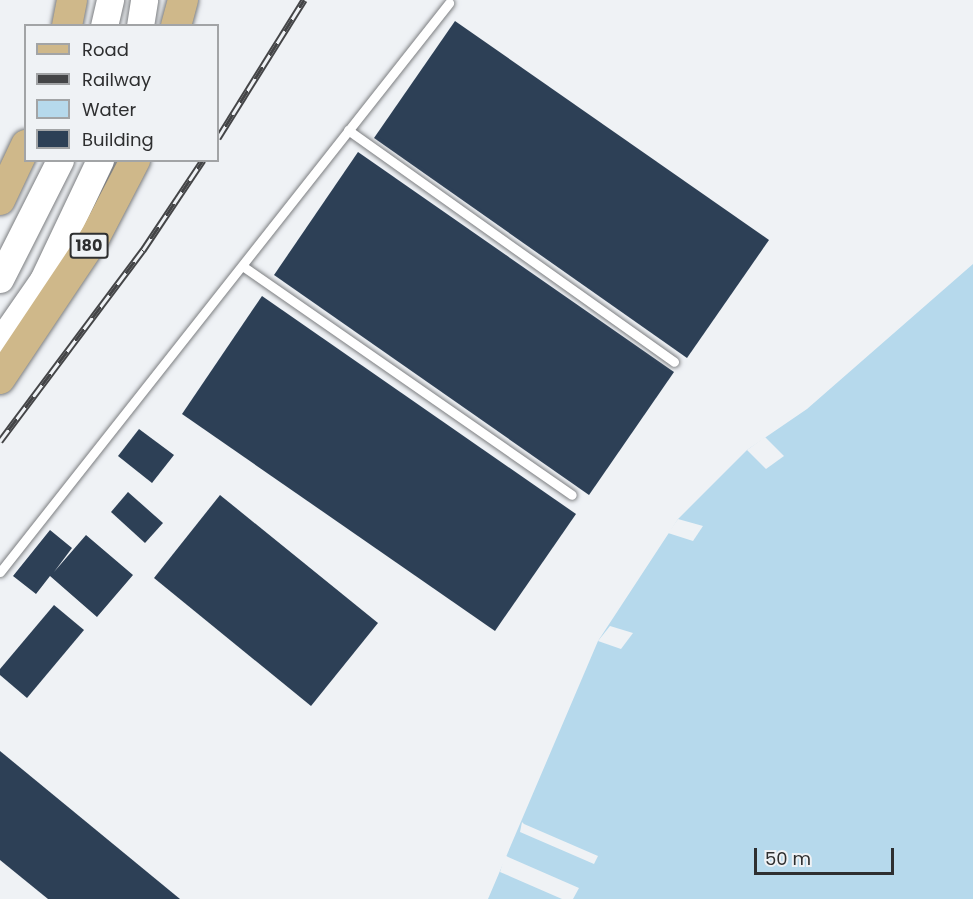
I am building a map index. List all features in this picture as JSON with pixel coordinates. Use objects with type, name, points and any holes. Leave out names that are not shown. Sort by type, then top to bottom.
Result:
[{"type":"main road","points":[[67,24],[72,0]]},
{"type":"main road","points":[[104,24],[110,0]]},
{"type":"main road","points":[[140,24],[144,0]]},
{"type":"main road","points":[[177,24],[183,0]]},
{"type":"main road","points":[[0,200],[24,149]]},
{"type":"main road","points":[[0,279],[59,162]]},
{"type":"main road","points":[[0,342],[43,280],[99,162]]},
{"type":"main road","name":"180","points":[[0,379],[95,237],[134,162]]},
{"type":"lane","points":[[0,572],[244,267],[448,3]]},
{"type":"lane","points":[[348,130],[674,362]]},
{"type":"lane","points":[[244,267],[572,495]]},
{"type":"water","points":[[973,264],[973,899],[488,899],[598,641],[678,519],[747,450],[807,409]]},
{"type":"pier","points":[[765,437],[784,456],[766,469],[747,450]]},
{"type":"pier","points":[[678,519],[703,526],[693,541],[668,533]]},
{"type":"pier","points":[[610,626],[633,633],[621,649],[598,641]]},
{"type":"pier","points":[[522,822],[598,856],[594,864],[520,832]]},
{"type":"pier","points":[[505,855],[579,888],[573,899],[562,899],[500,872]]},
{"type":"building","points":[[455,21],[769,240],[687,358],[374,138]]},
{"type":"building","points":[[358,152],[674,372],[589,495],[274,275]]},
{"type":"building","points":[[262,296],[576,514],[495,631],[182,414]]},
{"type":"building","points":[[139,429],[174,455],[152,483],[118,456]]},
{"type":"building","points":[[128,492],[163,523],[145,543],[111,512]]},
{"type":"building","points":[[220,495],[378,623],[311,706],[154,578]]},
{"type":"building","points":[[50,530],[72,548],[54,572],[86,535],[133,575],[97,617],[50,576],[36,594],[13,576]]},
{"type":"building","points":[[54,605],[84,630],[27,698],[0,675],[0,669]]},
{"type":"building","points":[[0,751],[180,899],[48,899],[0,860]]},
{"type":"railway","points":[[219,136],[304,0]]},
{"type":"railway","points":[[0,441],[143,250],[202,162]]}]
